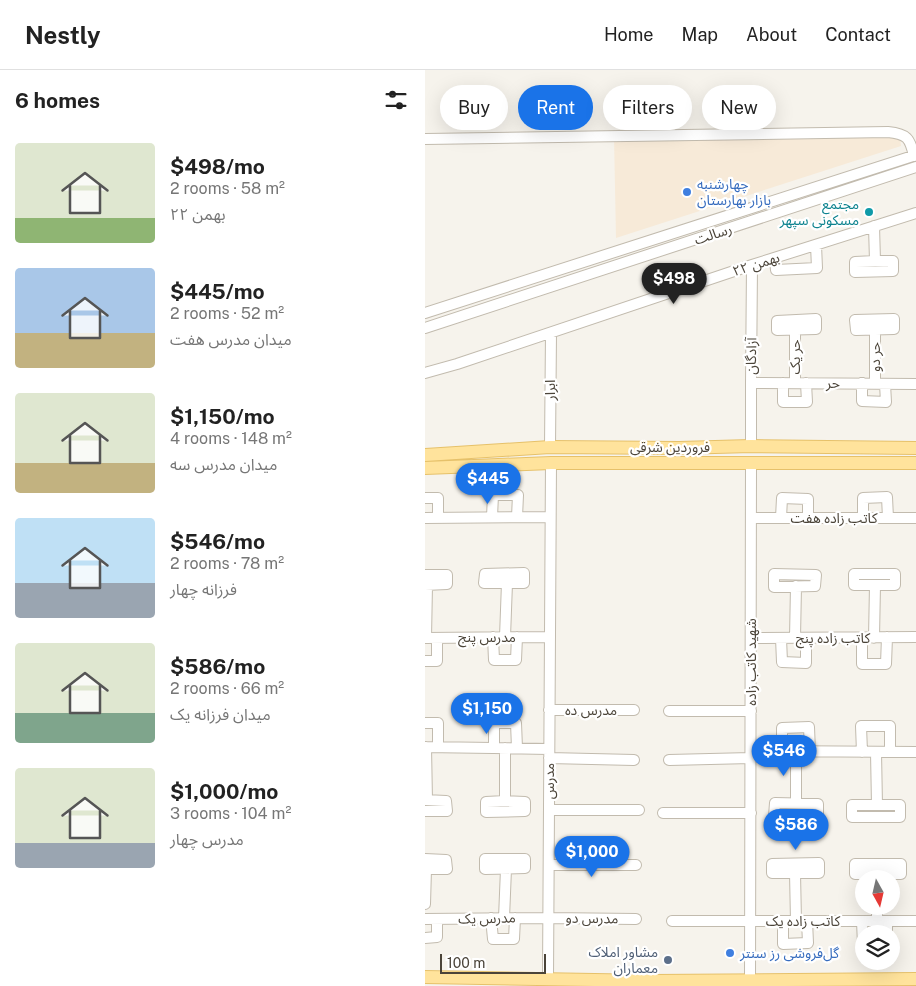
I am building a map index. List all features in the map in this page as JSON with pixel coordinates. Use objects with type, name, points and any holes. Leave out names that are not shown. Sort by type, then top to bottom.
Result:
[{"type":"main road","name":"فروردین شرقی","points":[[425,455],[550,447],[679,448],[751,446],[916,448]]},
{"type":"main road","name":"فروردین شرقی","points":[[425,468],[551,463],[916,464]]},
{"type":"main road","points":[[425,977],[548,978],[640,983],[751,980],[916,980]]},
{"type":"street","points":[[425,138],[888,132],[907,137],[915,156]]},
{"type":"street","name":"رسالت","points":[[425,313],[915,156]]},
{"type":"street","name":"رسالت","points":[[425,328],[916,167]]},
{"type":"street","name":"۲۲ بهمن","points":[[425,373],[916,213]]},
{"type":"street","points":[[874,226],[875,261]]},
{"type":"street","points":[[775,258],[776,270],[817,268],[816,245]]},
{"type":"street","name":"آزادگان","points":[[751,446],[752,265]]},
{"type":"street","name":"حر یک","points":[[795,330],[795,383]]},
{"type":"street","name":"حر دو","points":[[862,383],[863,401],[886,402],[880,384],[875,330]]},
{"type":"street","name":"ابرار","points":[[550,447],[551,333]]},
{"type":"street","name":"حر","points":[[751,383],[916,384]]},
{"type":"street","points":[[783,383],[783,402],[807,402],[806,383]]},
{"type":"street","name":"مدرس","points":[[548,978],[551,463]]},
{"type":"street","name":"شهید کاتب زاده","points":[[751,464],[751,980]]},
{"type":"street","points":[[492,517],[493,495],[518,495],[517,517]]},
{"type":"street","points":[[863,518],[863,498],[887,497],[888,518]]},
{"type":"street","points":[[425,498],[438,498],[438,518]]},
{"type":"street","points":[[781,518],[782,498],[808,499],[808,518]]},
{"type":"street","points":[[425,518],[550,517]]},
{"type":"street","name":"کاتب زاده هفت","points":[[751,518],[916,518]]},
{"type":"street","points":[[425,661],[437,661],[429,638],[426,581]]},
{"type":"street","points":[[505,637],[507,584]]},
{"type":"street","points":[[874,638],[875,585]]},
{"type":"street","points":[[795,586],[795,638]]},
{"type":"street","points":[[493,637],[493,660],[516,660],[517,637]]},
{"type":"street","name":"مدرس پنج","points":[[429,638],[549,637]]},
{"type":"street","points":[[862,637],[862,664],[887,664],[887,637]]},
{"type":"street","name":"کاتب زاده پنج","points":[[751,638],[916,637]]},
{"type":"street","points":[[781,638],[782,662],[806,663],[806,638]]},
{"type":"street","name":"مدرس ده","points":[[549,710],[634,710]]},
{"type":"street","points":[[669,711],[751,711]]},
{"type":"street","points":[[425,723],[438,723],[439,747]]},
{"type":"street","points":[[505,801],[500,748],[494,723],[516,723],[517,748]]},
{"type":"street","points":[[862,752],[861,726],[890,726],[890,752]]},
{"type":"street","points":[[782,752],[782,728],[809,727],[810,752]]},
{"type":"street","points":[[425,811],[447,811],[446,801],[426,800],[425,747],[517,748],[549,753],[635,760]]},
{"type":"street","points":[[669,760],[782,752],[916,752]]},
{"type":"street","points":[[796,752],[796,803]]},
{"type":"street","points":[[876,752],[877,805]]},
{"type":"street","points":[[549,810],[639,810]]},
{"type":"street","points":[[663,813],[751,813]]},
{"type":"street","points":[[425,859],[446,860],[447,869],[425,870],[425,904]]},
{"type":"street","points":[[549,865],[636,866]]},
{"type":"street","points":[[491,918],[493,939],[514,939],[510,918],[506,869]]},
{"type":"street","points":[[795,873],[796,921]]},
{"type":"street","points":[[880,915],[884,925]]},
{"type":"street","name":"مدرس یک","points":[[425,920],[549,918]]},
{"type":"street","name":"مدرس دو","points":[[549,918],[635,919]]},
{"type":"street","points":[[425,938],[437,937],[437,919]]},
{"type":"street","name":"کاتب زاده یک","points":[[672,921],[916,921]]},
{"type":"street","points":[[783,921],[783,944],[808,943],[807,921]]},
{"type":"street","points":[[862,921],[862,925]]},
{"type":"shaded area","name":"چهارشنبه بازار بهارستان","points":[[614,137],[900,137],[901,146],[616,238]]},
{"type":"place","name":"چهارشنبه بازار بهارستان","points":[[687,192]]},
{"type":"place","name":"مجتمع مسکونی سپهر","points":[[869,212]]},
{"type":"place","name":"گل‌فروشی رز سنتر","points":[[730,953]]},
{"type":"place","name":"مشاور املاک معماران","points":[[668,960]]}]
